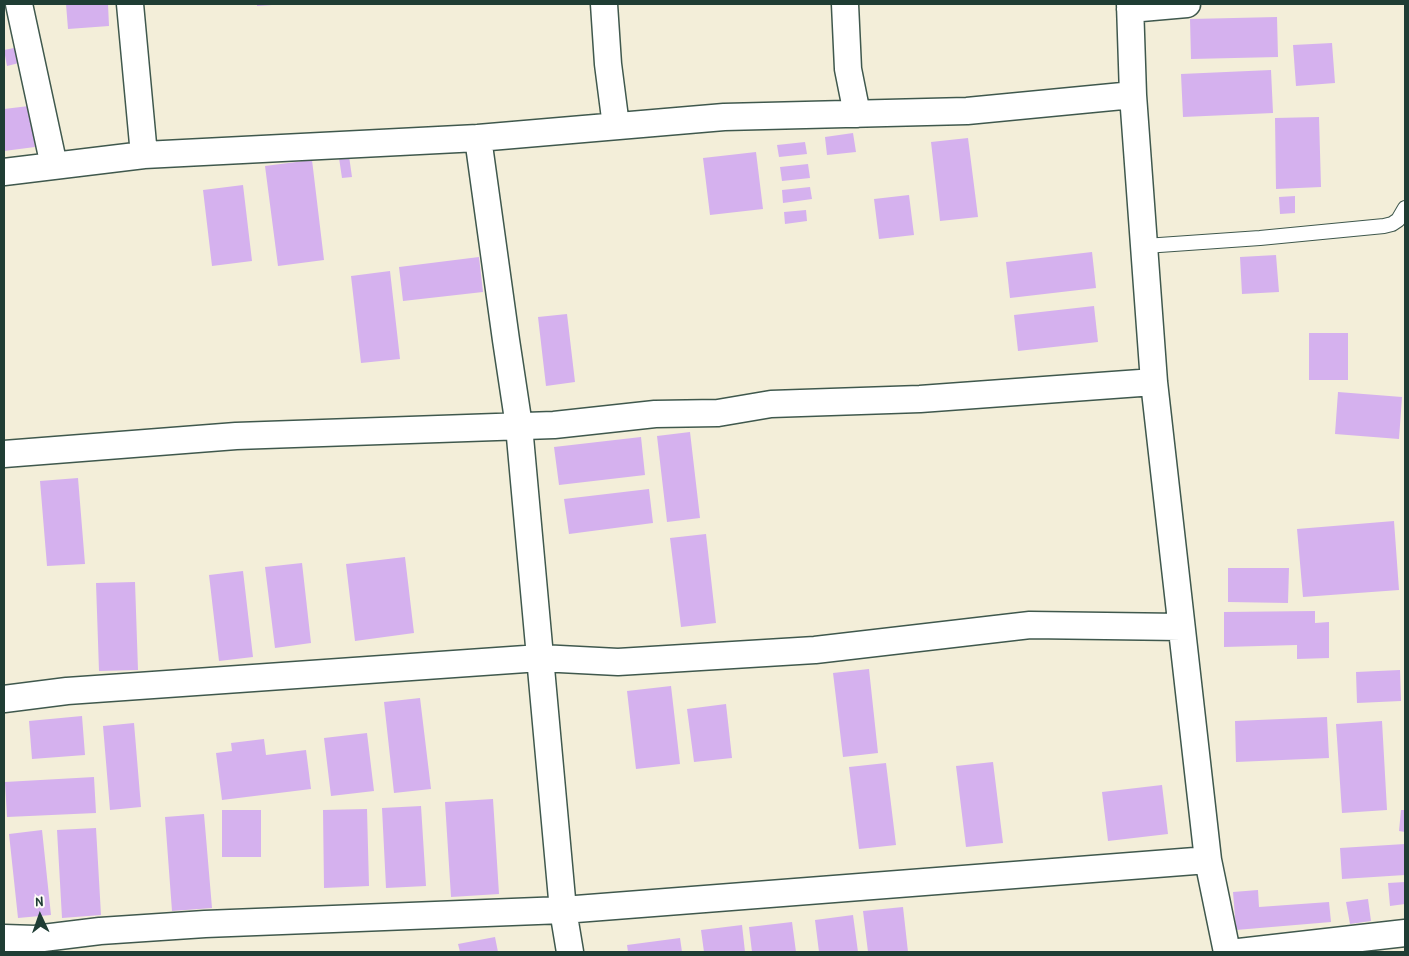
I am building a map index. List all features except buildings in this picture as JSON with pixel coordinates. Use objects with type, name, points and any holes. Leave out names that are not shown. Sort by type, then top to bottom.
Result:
[{"type":"street","points":[[19,4],[54,166]]},
{"type":"street","points":[[130,4],[144,155]]},
{"type":"street","points":[[604,4],[608,64],[616,126]]},
{"type":"street","points":[[845,4],[848,69],[857,114]]},
{"type":"street","points":[[1187,4],[1130,6],[1133,95],[1154,382],[1208,860],[1227,952]]},
{"type":"street","points":[[4,172],[144,155],[478,138],[724,118],[966,111],[1133,95]]},
{"type":"street","points":[[478,138],[519,426],[563,910],[570,952]]},
{"type":"street","points":[[4,454],[236,436],[554,425],[655,414],[718,413],[771,404],[920,398],[1154,382]]},
{"type":"street","points":[[4,699],[67,691],[540,658],[618,662],[815,650],[1030,625],[1181,627]]},
{"type":"street","points":[[4,938],[101,941],[206,924],[563,910],[1208,860]]},
{"type":"street","points":[[1239,952],[1405,933]]},
{"type":"lane","points":[[1145,246],[1260,238],[1384,226],[1398,220],[1405,208]]}]
